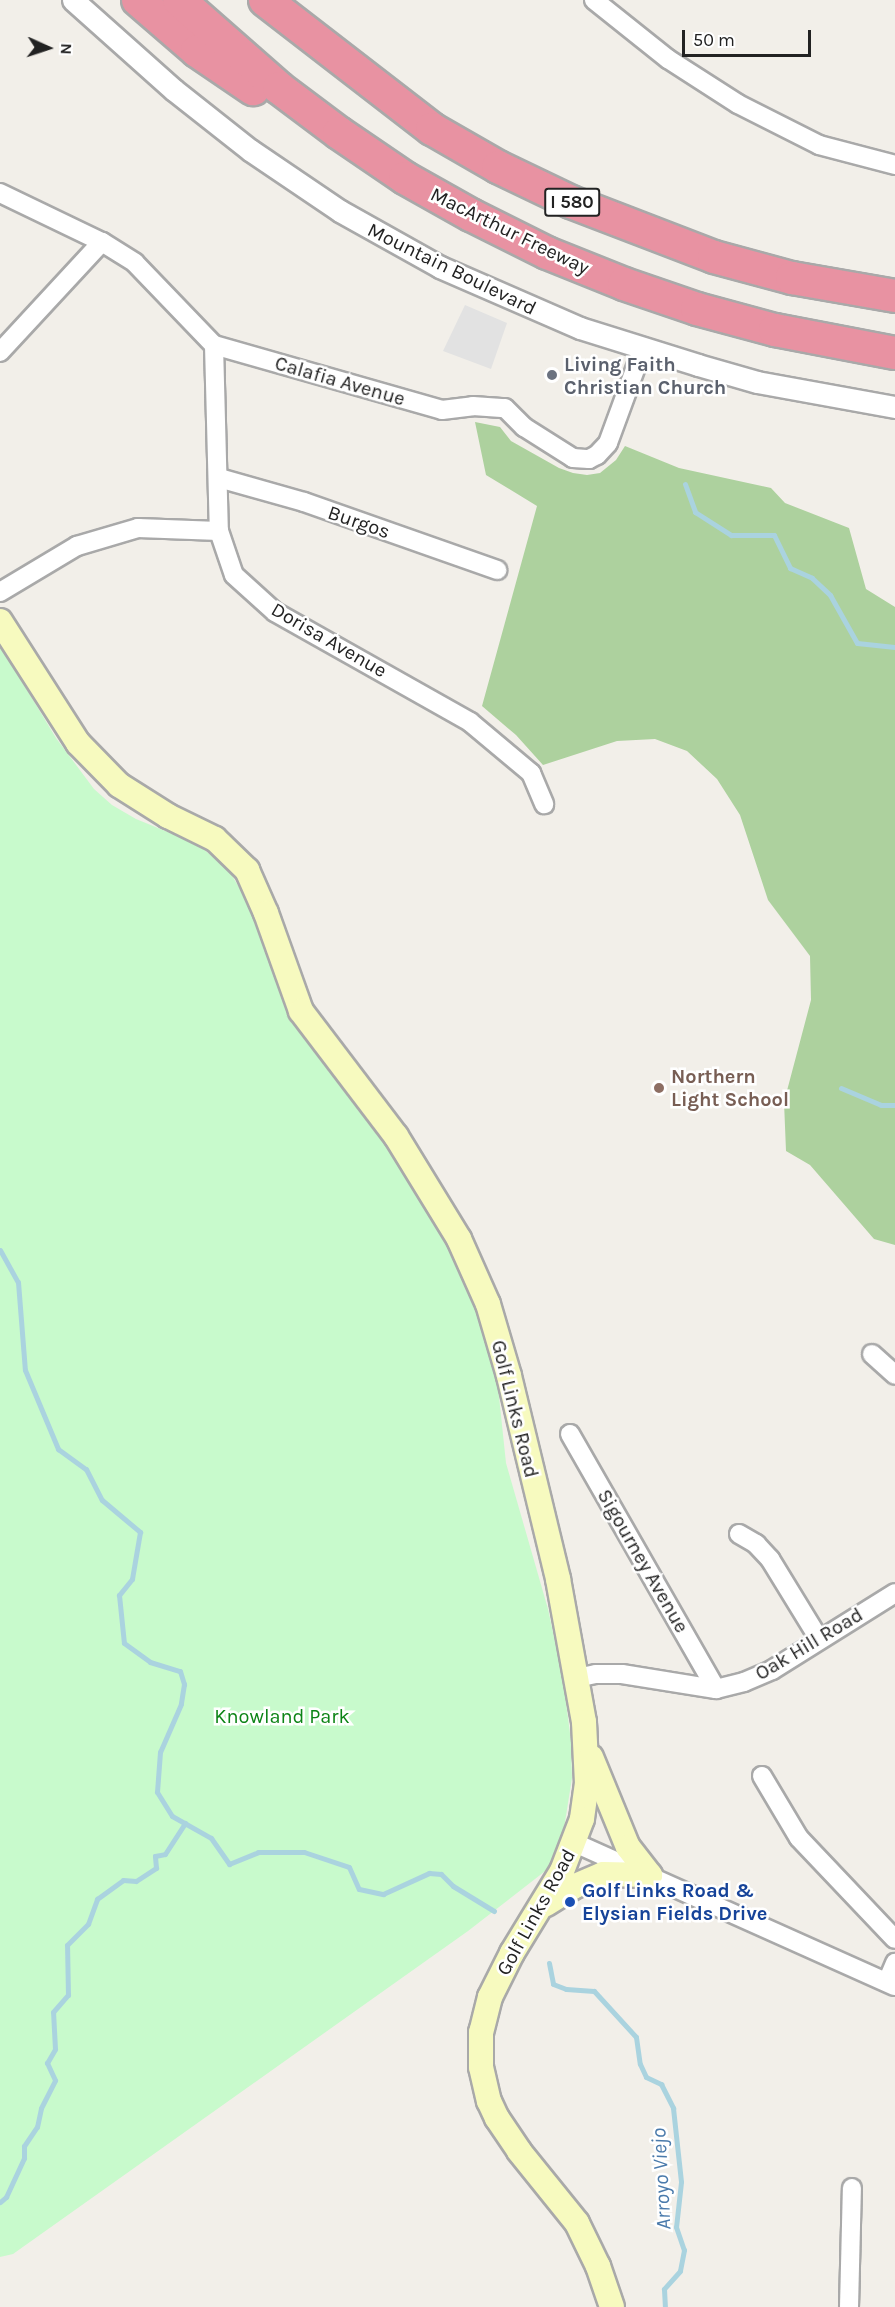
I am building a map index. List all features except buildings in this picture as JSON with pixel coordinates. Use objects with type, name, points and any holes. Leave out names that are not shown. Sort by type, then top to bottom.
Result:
[{"type":"highway","points":[[138,0],[197,51],[232,76],[405,178]]},
{"type":"highway","name":"MacArthur Freeway","points":[[179,0],[279,88],[405,178],[537,248],[624,284],[697,309],[775,330],[895,352]]},
{"type":"highway","name":"I 580","points":[[265,0],[283,10],[432,129],[498,167],[571,202],[714,256],[792,278],[895,296]]},
{"type":"main road","name":"Golf Links Road","points":[[0,621],[78,743],[119,785],[168,816],[216,839],[247,870],[266,913],[301,1011],[396,1136],[459,1239],[488,1304],[509,1376],[558,1579],[578,1678],[586,1743],[585,1802],[574,1843],[543,1906],[512,1953],[490,1997],[481,2032],[484,2084],[489,2102],[504,2132],[568,2210],[585,2237],[612,2307]]},
{"type":"main road","points":[[586,1743],[628,1847],[650,1875]]},
{"type":"main road","points":[[543,1906],[591,1878],[615,1873],[650,1875]]},
{"type":"street","name":"Mountain Boulevard","points":[[73,0],[210,120],[292,180],[388,240],[494,292],[580,328],[757,382],[895,407]]},
{"type":"street","points":[[594,0],[668,59],[738,104],[819,144],[895,165]]},
{"type":"street","points":[[0,193],[102,242],[135,263],[214,345]]},
{"type":"street","points":[[0,352],[102,242]]},
{"type":"street","name":"Calafia Avenue","points":[[214,345],[442,410],[473,406],[505,408],[543,441],[581,460],[597,455],[608,443],[643,348]]},
{"type":"street","name":"Dorisa Avenue","points":[[214,345],[219,531],[234,574],[275,612],[470,722],[531,773],[544,804]]},
{"type":"street","name":"Burgos","points":[[219,478],[304,502],[497,570]]},
{"type":"street","points":[[0,592],[77,546],[138,528],[219,531]]},
{"type":"street","points":[[872,1354],[895,1375]]},
{"type":"street","name":"Sigourney Avenue","points":[[570,1434],[716,1689]]},
{"type":"street","points":[[739,1534],[756,1544],[770,1559],[819,1639]]},
{"type":"street","name":"Oak Hill Road","points":[[578,1678],[596,1674],[622,1674],[716,1689],[744,1682],[772,1670],[895,1593]]},
{"type":"street","points":[[762,1776],[799,1838],[895,1939]]},
{"type":"street","points":[[574,1843],[891,1984],[895,1963]]},
{"type":"street","points":[[849,2307],[852,2188]]},
{"type":"green space","points":[[475,422],[500,427],[511,441],[559,468],[573,473],[587,475],[600,473],[616,460],[625,446],[679,468],[771,488],[785,503],[849,528],[866,589],[895,607],[895,1245],[874,1239],[810,1165],[786,1151],[784,1102],[811,1000],[810,956],[768,900],[740,815],[717,779],[687,751],[655,739],[617,741],[543,765],[516,735],[482,706],[537,506],[486,475]]},
{"type":"green space","name":"Knowland Park","points":[[0,645],[56,738],[94,789],[112,805],[136,819],[197,844],[228,869],[254,912],[295,1026],[363,1109],[452,1248],[479,1309],[496,1368],[506,1463],[548,1609],[563,1679],[571,1741],[572,1778],[562,1841],[553,1865],[468,1931],[13,2254],[0,2257]]},
{"type":"shaded area","points":[[465,305],[507,323],[491,369],[443,351]]},
{"type":"waterway","points":[[685,484],[695,512],[731,535],[774,535],[790,568],[812,578],[830,595],[857,643],[895,647]]},
{"type":"waterway","points":[[841,1088],[881,1105],[895,1105]]},
{"type":"waterway","name":"Arroyo Viejo","points":[[0,1250],[18,1282],[25,1370],[58,1449],[86,1469],[102,1500],[140,1532],[132,1579],[119,1595],[124,1643],[150,1662],[180,1671],[184,1684],[181,1704],[160,1752],[157,1792],[172,1816],[211,1838],[229,1864],[258,1852],[304,1852],[349,1867],[359,1889],[383,1894],[429,1873],[441,1874],[453,1886],[494,1911]]},
{"type":"waterway","points":[[0,2202],[6,2197],[24,2158],[24,2146],[37,2127],[41,2108],[55,2080],[47,2063],[55,2049],[53,2012],[68,1995],[67,1945],[88,1924],[97,1899],[123,1880],[136,1881],[156,1868],[155,1856],[165,1854],[185,1823]]},
{"type":"waterway","name":"Arroyo Viejo","points":[[549,1963],[553,1984],[566,1989],[594,1991],[636,2037],[640,2064],[646,2077],[661,2084],[673,2108],[681,2182],[676,2227],[684,2250],[680,2271],[664,2289],[665,2307]]},
{"type":"place","name":"Living Faith Christian Church","points":[[552,375]]},
{"type":"place","name":"Northern Light School","points":[[659,1088]]},
{"type":"place","name":"Golf Links Road & Elysian Fields Drive","points":[[570,1902]]}]
